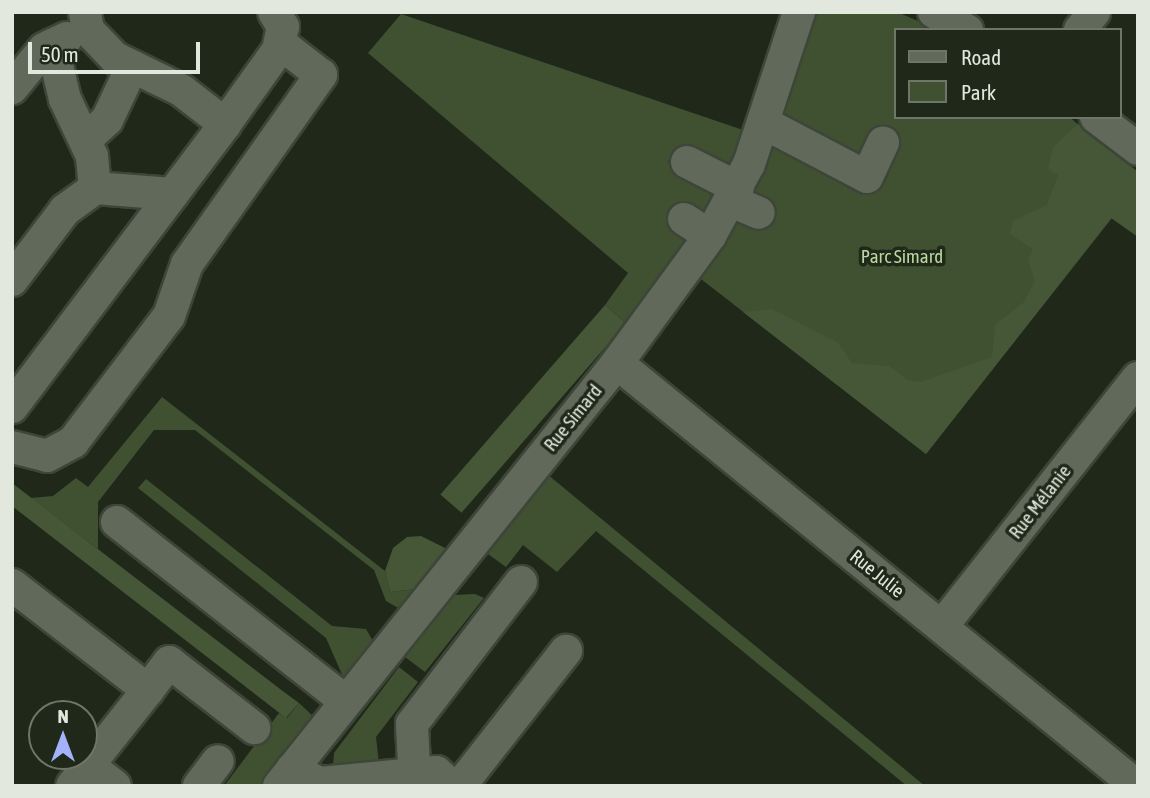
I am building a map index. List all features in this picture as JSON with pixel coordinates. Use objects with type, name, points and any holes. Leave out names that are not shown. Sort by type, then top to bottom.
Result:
[{"type":"street","points":[[12,407],[225,124],[281,44],[283,26],[274,12]]},
{"type":"street","name":"Rue Simard","points":[[286,777],[617,363],[697,227],[743,200],[799,12]]},
{"type":"street","points":[[934,12],[963,28]]},
{"type":"street","points":[[1082,28],[1094,12]]},
{"type":"street","points":[[12,88],[51,45],[86,21],[132,67],[181,90],[225,124]]},
{"type":"street","points":[[12,447],[47,456],[93,421],[169,316],[187,264],[321,75],[281,44]]},
{"type":"street","points":[[51,45],[65,99],[86,138],[95,188]]},
{"type":"street","points":[[86,138],[107,120],[132,67]]},
{"type":"street","points":[[1099,119],[1138,149]]},
{"type":"street","points":[[764,123],[867,177],[883,143]]},
{"type":"street","points":[[196,162],[237,191]]},
{"type":"street","points":[[687,162],[743,200]]},
{"type":"street","points":[[12,280],[65,210],[95,188],[173,194]]},
{"type":"street","name":"Rue Julie","points":[[617,363],[1137,786]]},
{"type":"street","name":"Rue Mélanie","points":[[942,626],[1138,378]]},
{"type":"street","points":[[117,522],[345,701]]},
{"type":"street","points":[[414,780],[412,724],[521,582]]},
{"type":"street","points":[[12,585],[148,690]]},
{"type":"street","points":[[460,786],[566,651]]},
{"type":"street","points":[[115,786],[80,775],[169,662],[254,728]]},
{"type":"street","points":[[286,777],[320,783],[414,780],[436,772],[452,786]]},
{"type":"green space","name":"Parc Simard","points":[[815,12],[897,12],[934,28],[894,28],[894,119],[1072,119],[1138,172],[1138,185],[926,454],[701,279],[739,219]]},
{"type":"green space","points":[[401,14],[746,131],[731,166],[685,152],[671,157],[668,162],[718,194],[694,237],[626,323],[605,305],[628,273],[368,53]]},
{"type":"green space","points":[[1078,124],[1138,172],[1138,237],[1111,218],[926,454],[743,312],[772,309],[838,343],[852,363],[889,366],[908,380],[921,382],[992,357],[995,325],[1024,302],[1035,281],[1028,260],[1033,249],[1010,234],[1013,221],[1047,205],[1058,175],[1048,169],[1053,147]]},
{"type":"green space","points":[[605,305],[626,323],[461,513],[440,494]]},
{"type":"green space","points":[[162,397],[385,571],[390,592],[416,589],[400,609],[386,601],[374,570],[195,430],[154,430],[98,502],[98,549],[31,498],[53,496],[76,478],[88,487]]},
{"type":"green space","points":[[547,474],[925,786],[907,786],[596,531],[557,572],[523,545],[506,567],[488,554]]},
{"type":"green space","points":[[146,479],[332,626],[366,629],[374,643],[344,679],[326,638],[138,488]]},
{"type":"green space","points":[[12,483],[299,703],[286,718],[12,506]]},
{"type":"green space","points":[[421,536],[447,549],[416,589],[390,592],[385,571],[393,548],[407,537]]},
{"type":"green space","points":[[475,594],[484,598],[425,672],[405,657],[454,595]]},
{"type":"green space","points":[[399,667],[418,682],[376,737],[379,764],[333,768],[334,753]]},
{"type":"green space","points":[[299,703],[314,717],[260,786],[224,786],[279,713],[287,718]]}]
